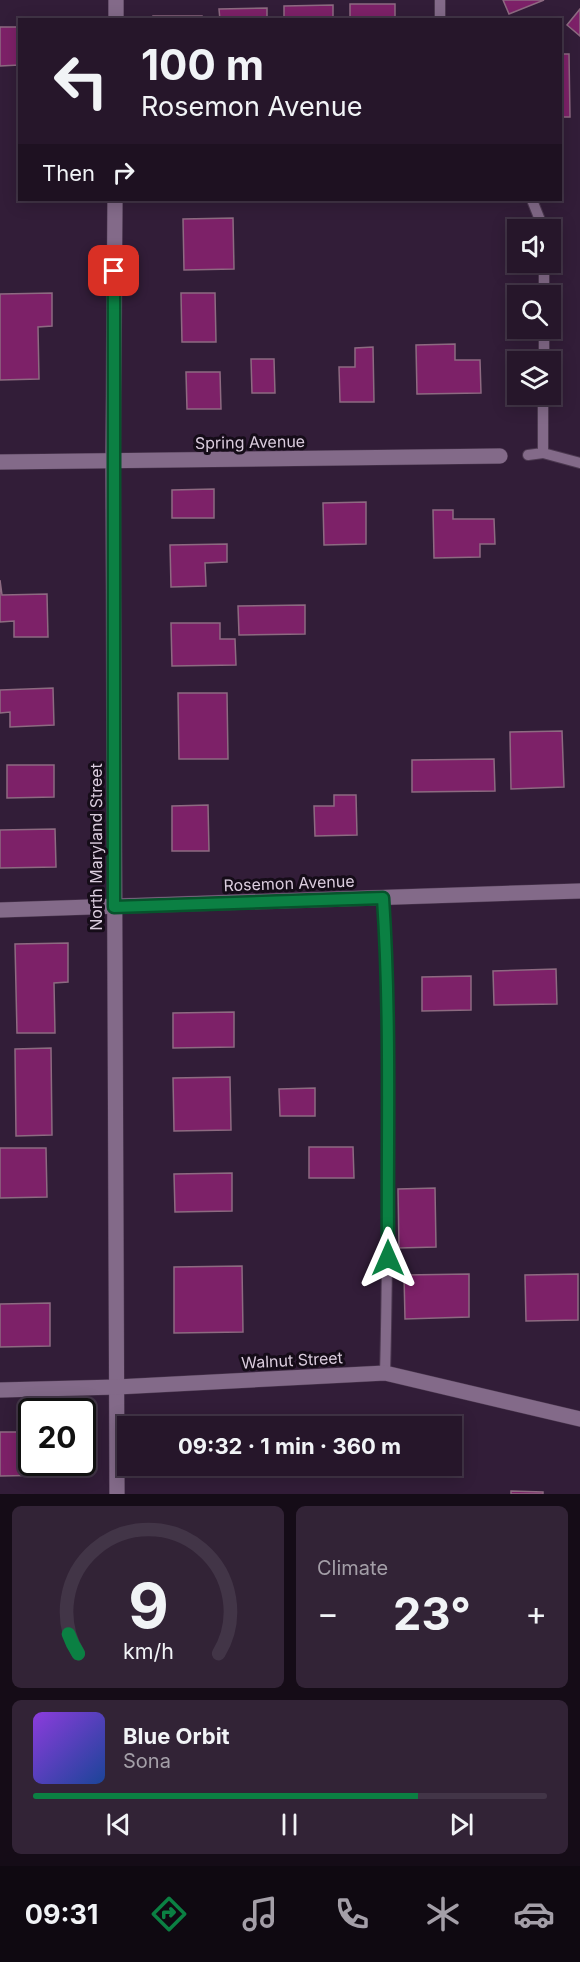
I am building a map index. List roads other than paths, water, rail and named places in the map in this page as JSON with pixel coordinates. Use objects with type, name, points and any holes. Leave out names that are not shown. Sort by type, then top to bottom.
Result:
[{"type":"street","points":[[116,0],[116,18]]},
{"type":"street","name":"North Maryland Street","points":[[115,201],[113,462],[117,1494]]},
{"type":"street","name":"Spring Avenue","points":[[0,462],[500,456]]},
{"type":"street","name":"Rosemon Avenue","points":[[0,910],[580,891]]},
{"type":"street","name":"Walnut Street","points":[[0,1390],[117,1387],[385,1373],[580,1419]]},
{"type":"lane","points":[[440,0],[440,18]]},
{"type":"lane","points":[[532,201],[540,219]]},
{"type":"lane","points":[[543,405],[543,453]]},
{"type":"lane","points":[[528,455],[543,453],[580,463]]},
{"type":"lane","points":[[383,898],[387,956],[389,1059],[388,1281],[385,1373]]}]
